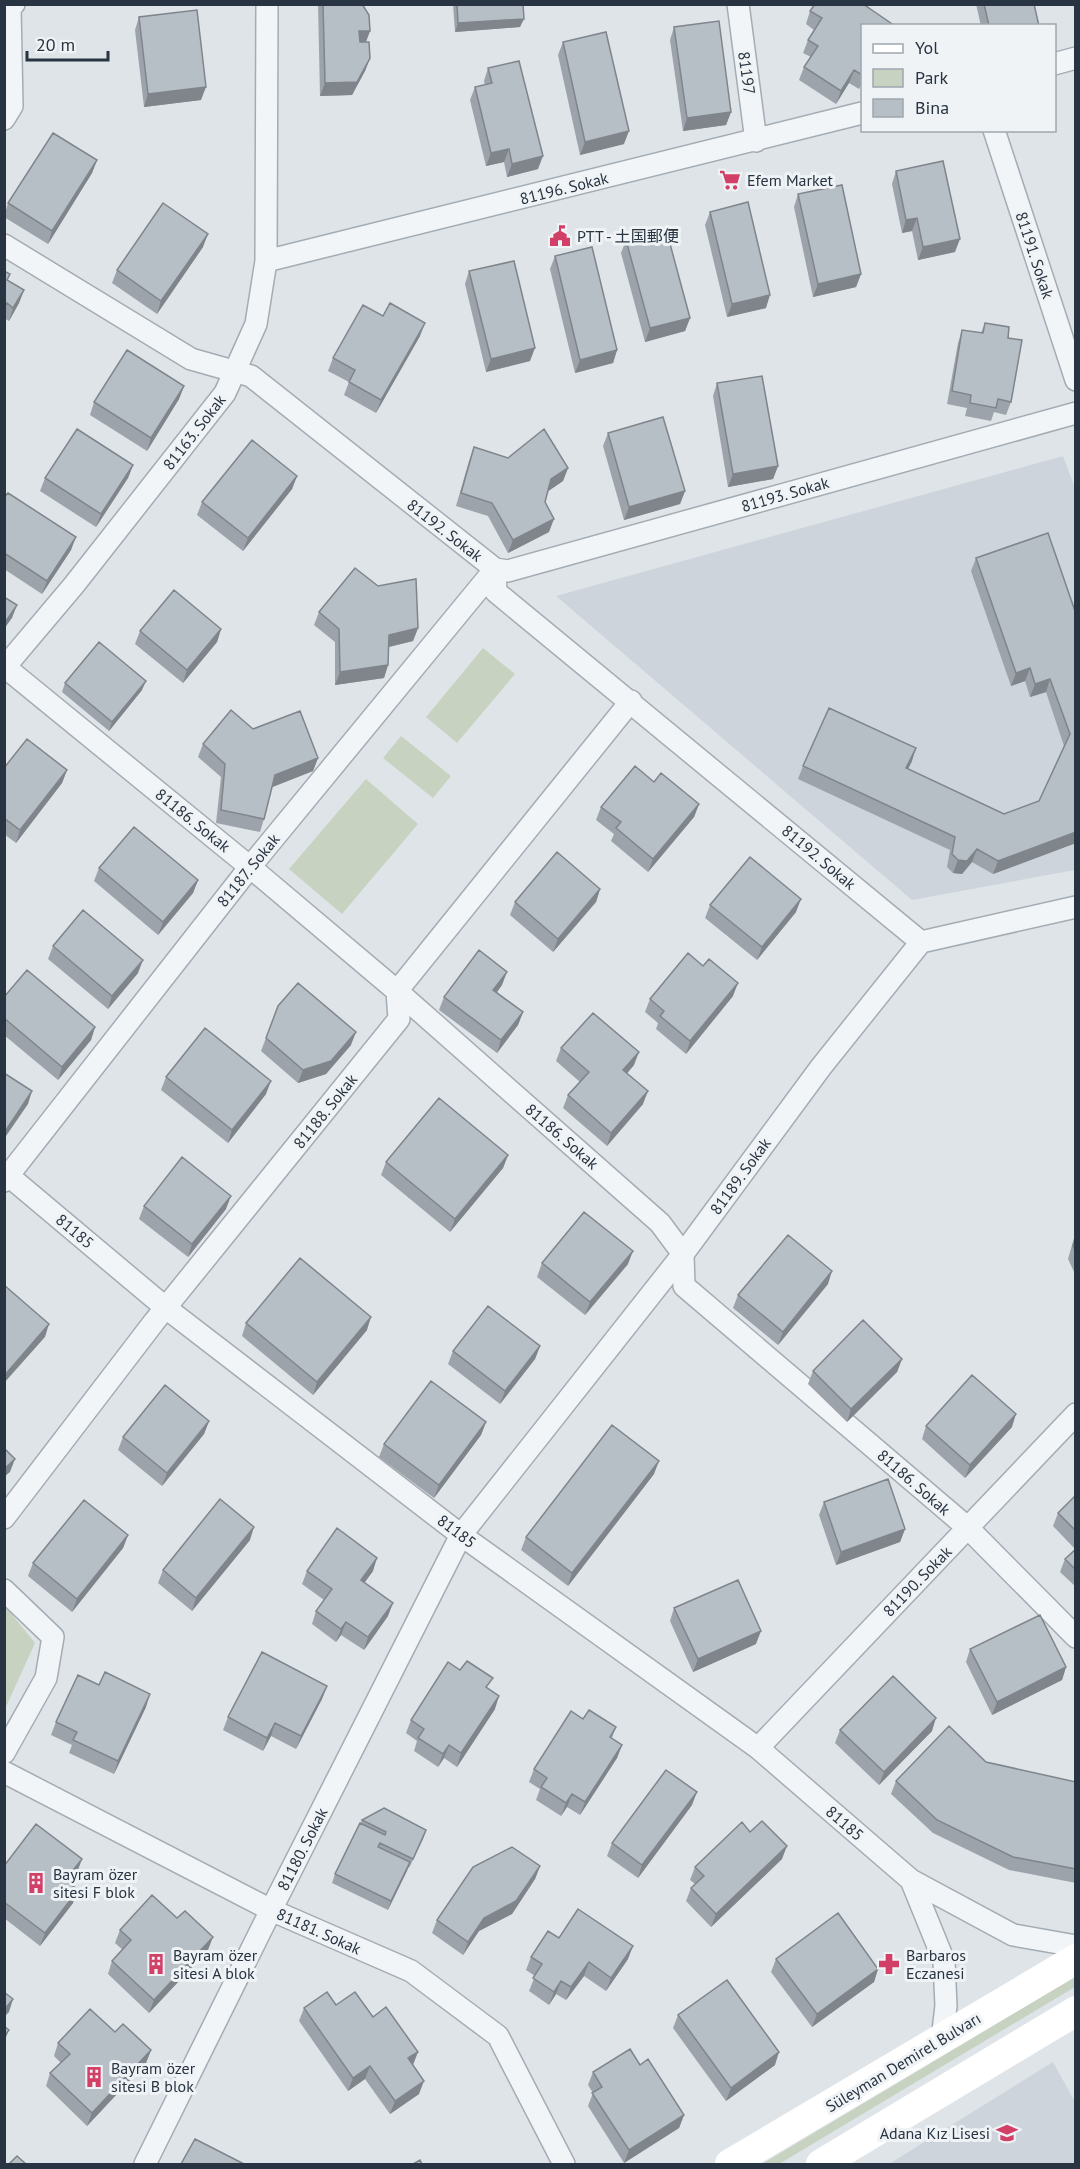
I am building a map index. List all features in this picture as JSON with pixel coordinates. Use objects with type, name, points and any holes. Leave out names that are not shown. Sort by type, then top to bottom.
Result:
[{"type":"main road","name":"Süleyman Demirel Bulvarı","points":[[730,2164],[1076,1959]]},
{"type":"main road","points":[[821,2164],[1076,2011]]},
{"type":"street","points":[[4,119],[12,106],[10,8],[14,4]]},
{"type":"street","name":"81163. Sokak","points":[[5,668],[74,585],[225,393],[256,324],[266,261],[267,4]]},
{"type":"street","name":"81197","points":[[738,4],[756,141]]},
{"type":"street","points":[[1056,63],[1076,58]]},
{"type":"street","name":"81196. Sokak","points":[[266,261],[861,113]]},
{"type":"street","name":"81191. Sokak","points":[[995,132],[1076,380]]},
{"type":"street","name":"81192. Sokak","points":[[4,245],[191,358],[204,364],[251,376],[495,569],[496,592],[921,942]]},
{"type":"street","name":"81193. Sokak","points":[[495,569],[508,571],[1076,413]]},
{"type":"street","name":"81187. Sokak","points":[[6,1176],[250,867],[495,569]]},
{"type":"street","name":"81186. Sokak","points":[[5,668],[250,867],[397,991],[660,1223],[683,1254],[684,1286],[968,1528],[1076,1637]]},
{"type":"street","points":[[397,991],[631,701]]},
{"type":"street","points":[[921,942],[1076,907]]},
{"type":"street","name":"81189. Sokak","points":[[461,1535],[683,1254],[821,1067],[921,942]]},
{"type":"street","name":"81188. Sokak","points":[[4,1518],[166,1308],[399,1019],[397,991]]},
{"type":"street","name":"81185","points":[[6,1176],[166,1308],[461,1535],[758,1748],[911,1880],[1013,1935],[1076,1946]]},
{"type":"street","name":"81190. Sokak","points":[[758,1748],[1076,1414]]},
{"type":"street","name":"81180. Sokak","points":[[145,2164],[461,1535]]},
{"type":"street","points":[[4,1590],[53,1637],[46,1678],[4,1753]]},
{"type":"street","name":"81181. Sokak","points":[[4,1772],[271,1910],[411,1971],[498,2036],[564,2164]]},
{"type":"street","name":"81185","points":[[911,1880],[944,1961],[946,2006],[942,2038]]},
{"type":"shaded area","points":[[1063,456],[1076,491],[1075,870],[912,900],[556,596]]},
{"type":"shaded area","name":"Adana Kız Lisesi","points":[[1053,2062],[1075,2102],[1075,2164],[889,2164]]},
{"type":"green space","points":[[483,648],[515,674],[457,743],[426,717]]},
{"type":"green space","points":[[401,736],[451,776],[433,798],[383,758]]},
{"type":"green space","points":[[366,779],[418,824],[342,914],[289,869]]},
{"type":"green space","points":[[5,1606],[35,1643],[5,1709]]},
{"type":"green space","points":[[1075,1977],[1075,1987],[779,2164],[762,2164]]},
{"type":"building","points":[[323,4],[362,4],[369,15],[370,31],[359,31],[360,42],[369,42],[370,58],[357,82],[325,83]]},
{"type":"building","points":[[457,4],[523,4],[524,19],[458,23]]},
{"type":"building","points":[[815,4],[863,4],[892,24],[861,24],[861,74],[854,70],[841,91],[804,67],[818,46],[808,40],[822,18],[810,11]]},
{"type":"building","points":[[984,4],[1034,4],[1039,24],[989,24]]},
{"type":"building","points":[[197,10],[206,87],[148,94],[139,17]]},
{"type":"building","points":[[719,21],[731,112],[687,118],[674,27]]},
{"type":"building","points":[[606,32],[629,131],[585,142],[563,42]]},
{"type":"building","points":[[519,61],[543,156],[512,164],[509,149],[491,153],[475,87],[492,83],[488,68]]},
{"type":"building","points":[[53,133],[97,160],[52,231],[8,203]]},
{"type":"building","points":[[943,161],[960,239],[923,247],[917,218],[906,220],[896,171]]},
{"type":"building","points":[[842,185],[861,274],[818,284],[798,194]]},
{"type":"building","points":[[748,202],[770,295],[732,304],[710,212]]},
{"type":"building","points":[[163,203],[208,234],[161,301],[117,270]]},
{"type":"building","points":[[666,229],[690,318],[650,328],[626,240]]},
{"type":"building","points":[[592,247],[617,350],[580,360],[555,256]]},
{"type":"building","points":[[514,261],[535,348],[491,359],[469,271]]},
{"type":"building","points":[[4,271],[10,274],[7,280],[24,290],[13,308],[7,303],[4,307]]},
{"type":"building","points":[[390,303],[425,323],[381,400],[349,382],[355,370],[333,358],[363,305],[383,316]]},
{"type":"building","points":[[985,323],[1009,327],[1008,338],[1022,340],[1011,402],[998,399],[996,408],[970,403],[971,395],[952,391],[962,330],[983,333]]},
{"type":"building","points":[[127,350],[184,386],[151,438],[94,402]]},
{"type":"building","points":[[762,376],[778,466],[733,474],[717,383]]},
{"type":"building","points":[[663,417],[685,491],[629,507],[608,433]]},
{"type":"building","points":[[77,429],[133,465],[101,514],[45,478]]},
{"type":"building","points":[[544,429],[568,468],[551,479],[545,502],[554,519],[513,540],[492,503],[461,493],[474,447],[508,458]]},
{"type":"building","points":[[252,440],[297,476],[248,538],[202,502]]},
{"type":"building","points":[[8,493],[76,537],[47,581],[4,553],[4,497]]},
{"type":"building","points":[[1048,533],[1076,614],[1076,832],[998,861],[977,849],[967,861],[958,860],[952,854],[955,837],[803,766],[829,708],[916,748],[906,768],[1004,814],[1039,801],[1070,734],[1050,679],[1035,684],[1030,668],[1016,673],[976,558]]},
{"type":"building","points":[[355,568],[378,586],[416,579],[418,628],[389,635],[388,665],[340,672],[339,629],[319,612]]},
{"type":"building","points":[[174,590],[221,629],[187,670],[140,631]]},
{"type":"building","points":[[4,597],[17,605],[4,624]]},
{"type":"building","points":[[99,642],[146,681],[112,722],[65,683]]},
{"type":"building","points":[[231,710],[253,729],[300,711],[318,758],[275,775],[264,819],[221,810],[225,764],[203,744]]},
{"type":"building","points":[[27,739],[67,770],[20,830],[4,818],[4,768]]},
{"type":"building","points":[[635,766],[654,782],[661,773],[699,804],[653,859],[616,828],[621,822],[601,807]]},
{"type":"building","points":[[134,827],[198,880],[163,922],[99,868]]},
{"type":"building","points":[[557,852],[600,889],[558,939],[515,902]]},
{"type":"building","points":[[750,857],[801,899],[762,947],[710,905]]},
{"type":"building","points":[[83,910],[143,960],[112,996],[53,946]]},
{"type":"building","points":[[479,950],[507,972],[493,990],[523,1012],[501,1040],[444,997]]},
{"type":"building","points":[[688,953],[703,966],[709,959],[738,983],[690,1041],[660,1016],[664,1011],[650,999]]},
{"type":"building","points":[[27,970],[95,1027],[62,1067],[4,1018],[4,997]]},
{"type":"building","points":[[298,983],[356,1032],[331,1061],[303,1070],[266,1038],[278,1006]]},
{"type":"building","points":[[593,1013],[639,1052],[623,1070],[648,1091],[611,1133],[568,1095],[589,1072],[561,1048]]},
{"type":"building","points":[[205,1028],[271,1081],[232,1130],[166,1077]]},
{"type":"building","points":[[4,1073],[32,1091],[4,1133]]},
{"type":"building","points":[[439,1098],[508,1155],[455,1219],[386,1162]]},
{"type":"building","points":[[182,1157],[231,1196],[192,1244],[144,1206]]},
{"type":"building","points":[[584,1212],[633,1251],[590,1302],[542,1263]]},
{"type":"building","points":[[788,1235],[832,1271],[783,1332],[738,1295]]},
{"type":"building","points":[[1076,1236],[1076,1252],[1073,1246]]},
{"type":"building","points":[[300,1258],[371,1317],[317,1382],[246,1323]]},
{"type":"building","points":[[4,1285],[49,1324],[4,1376]]},
{"type":"building","points":[[488,1306],[540,1346],[505,1391],[453,1351]]},
{"type":"building","points":[[863,1320],[902,1359],[851,1409],[813,1371]]},
{"type":"building","points":[[972,1375],[1016,1414],[970,1465],[926,1426]]},
{"type":"building","points":[[431,1381],[486,1422],[439,1485],[384,1444]]},
{"type":"building","points":[[165,1385],[209,1421],[167,1473],[123,1437]]},
{"type":"building","points":[[612,1425],[659,1461],[572,1573],[526,1537]]},
{"type":"building","points":[[4,1448],[15,1459],[4,1469]]},
{"type":"building","points":[[888,1479],[905,1529],[841,1552],[824,1502]]},
{"type":"building","points":[[1076,1495],[1076,1531],[1058,1513]]},
{"type":"building","points":[[220,1499],[254,1527],[196,1598],[163,1570]]},
{"type":"building","points":[[84,1500],[128,1535],[77,1599],[33,1563]]},
{"type":"building","points":[[337,1528],[377,1558],[361,1580],[393,1603],[368,1637],[346,1622],[341,1629],[316,1611],[332,1589],[307,1571]]},
{"type":"building","points":[[1076,1549],[1076,1570],[1065,1559]]},
{"type":"building","points":[[738,1580],[761,1631],[698,1659],[674,1608]]},
{"type":"building","points":[[1040,1615],[1066,1667],[997,1702],[970,1649]]},
{"type":"building","points":[[262,1652],[327,1686],[301,1736],[275,1723],[267,1738],[228,1717]]},
{"type":"building","points":[[467,1661],[493,1678],[486,1687],[499,1696],[461,1753],[449,1745],[443,1754],[418,1738],[424,1729],[411,1720],[448,1662],[460,1670]]},
{"type":"building","points":[[105,1672],[150,1694],[118,1761],[73,1740],[77,1732],[56,1722],[78,1675],[99,1685]]},
{"type":"building","points":[[893,1676],[936,1718],[884,1772],[840,1730]]},
{"type":"building","points":[[589,1710],[616,1727],[610,1737],[622,1745],[585,1802],[572,1794],[566,1803],[541,1787],[547,1778],[534,1769],[571,1711],[583,1719]]},
{"type":"building","points":[[949,1726],[986,1762],[1076,1782],[1076,1869],[1013,1857],[937,1820],[896,1781]]},
{"type":"building","points":[[666,1770],[697,1792],[642,1865],[612,1843]]},
{"type":"building","points":[[384,1808],[426,1830],[413,1859],[380,1843],[378,1847],[410,1862],[391,1901],[335,1874],[360,1823],[385,1835],[386,1832],[362,1820]]},
{"type":"building","points":[[762,1821],[787,1846],[716,1914],[691,1888],[704,1876],[695,1867],[742,1822],[750,1832]]},
{"type":"building","name":"Bayram özer sitesi F blok","points":[[36,1824],[82,1859],[65,1880],[78,1890],[45,1933],[4,1902],[4,1866]]},
{"type":"building","points":[[512,1847],[540,1866],[516,1901],[484,1918],[468,1942],[437,1920],[473,1867]]},
{"type":"building","name":"Bayram özer sitesi A blok","points":[[152,1895],[177,1918],[185,1911],[213,1937],[154,2000],[112,1961],[131,1940],[120,1930]]},
{"type":"building","points":[[578,1909],[633,1946],[611,1978],[589,1962],[571,1987],[561,1981],[554,1992],[533,1978],[542,1964],[531,1957],[548,1931],[559,1938]]},
{"type":"building","points":[[838,1913],[878,1969],[817,2014],[776,1959]]},
{"type":"building","points":[[727,1980],[779,2052],[731,2088],[678,2015]]},
{"type":"building","points":[[4,1992],[13,1999],[4,2010]]},
{"type":"building","points":[[327,1992],[336,2005],[355,1992],[373,2017],[386,2007],[418,2052],[408,2058],[424,2081],[395,2101],[370,2066],[353,2078],[304,2008]]},
{"type":"building","name":"Bayram özer sitesi B blok","points":[[90,2009],[115,2032],[123,2024],[151,2050],[92,2113],[50,2073],[70,2054],[58,2043]]},
{"type":"building","points":[[4,2026],[9,2030],[4,2036]]},
{"type":"building","points":[[630,2049],[640,2065],[648,2059],[684,2115],[629,2150],[592,2093],[602,2087],[593,2072]]},
{"type":"building","points":[[195,2139],[244,2164],[181,2164]]},
{"type":"building","points":[[17,2156],[26,2164],[9,2164]]},
{"type":"place","name":"Efem Market","points":[[730,180]]},
{"type":"place","name":"PTT - 土国郵便","points":[[560,236]]},
{"type":"place","name":"Bayram özer sitesi F blok","points":[[36,1883]]},
{"type":"place","name":"Bayram özer sitesi A blok","points":[[156,1964]]},
{"type":"place","name":"Barbaros Eczanesi","points":[[889,1964]]},
{"type":"place","name":"Bayram özer sitesi B blok","points":[[94,2077]]},
{"type":"place","name":"Adana Kız Lisesi","points":[[1007,2133]]}]
